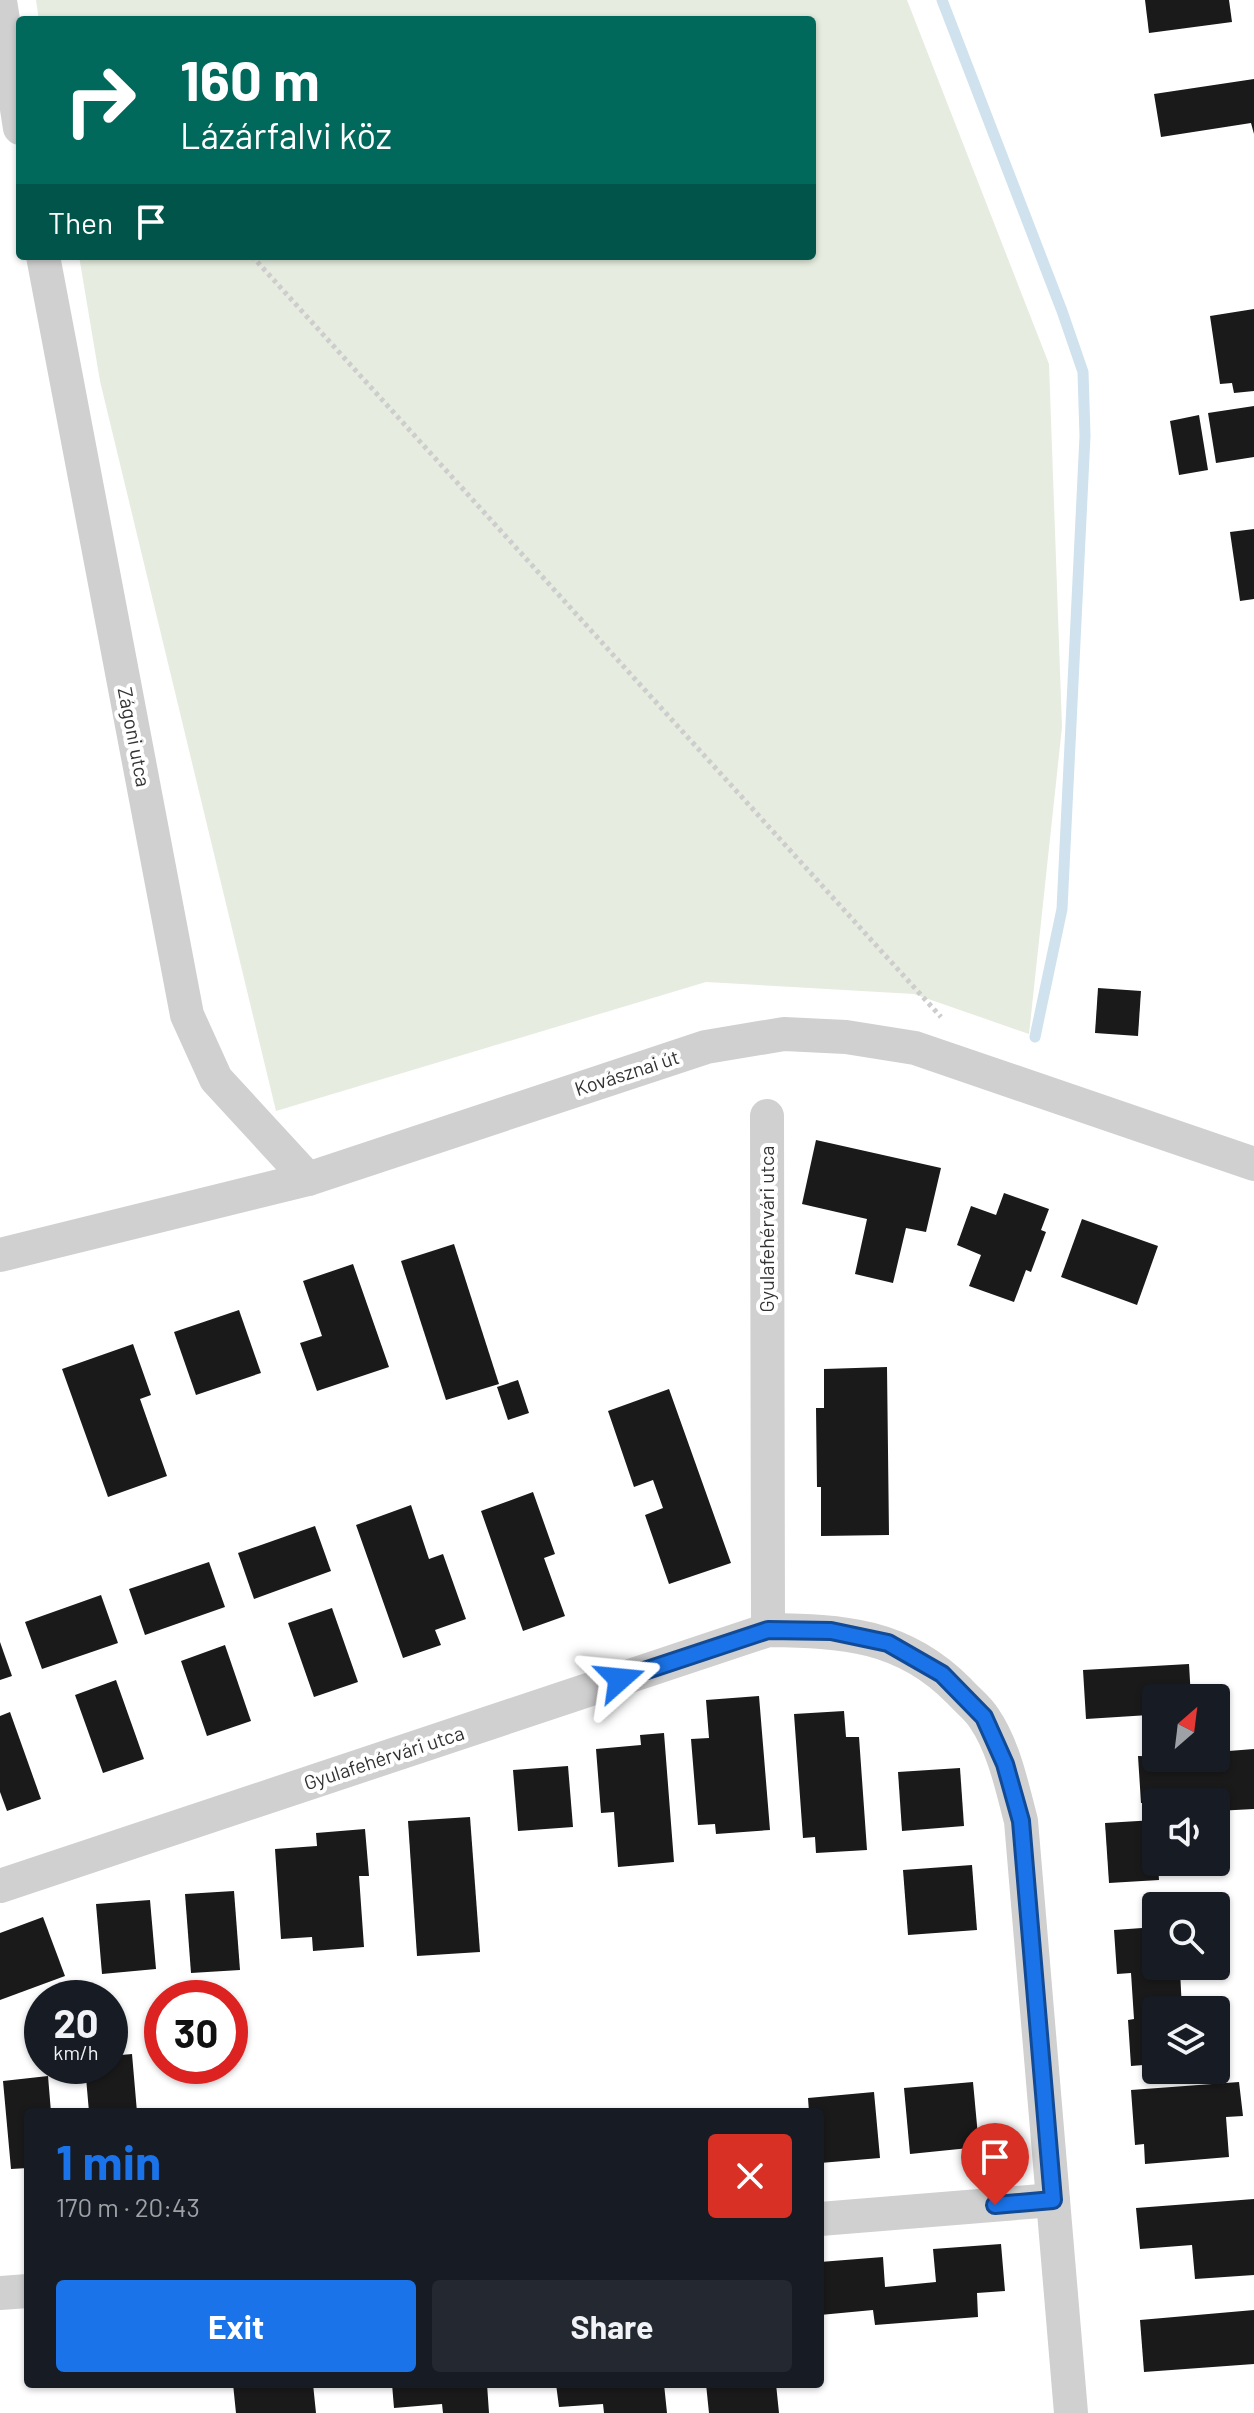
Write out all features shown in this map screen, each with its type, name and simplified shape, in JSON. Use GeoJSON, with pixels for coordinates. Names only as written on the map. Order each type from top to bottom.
{"type":"FeatureCollection","features":[{"type":"Feature","properties":{"kind":"street"},"geometry":{"type":"LineString","coordinates":[[0,1],[16,103]]}},
{"type":"Feature","properties":{"kind":"street","name":"Zágoni utca"},"geometry":{"type":"LineString","coordinates":[[44,260],[187,1015],[216,1079],[308,1179]]}},
{"type":"Feature","properties":{"kind":"street","name":"Kovásznai út"},"geometry":{"type":"LineString","coordinates":[[0,1255],[308,1179],[706,1047],[784,1034],[846,1037],[915,1048],[1254,1164]]}},
{"type":"Feature","properties":{"kind":"street","name":"Gyulafehérvári utca"},"geometry":{"type":"LineString","coordinates":[[767,1116],[768,1630]]}},
{"type":"Feature","properties":{"kind":"street","name":"Gyulafehérvári utca"},"geometry":{"type":"LineString","coordinates":[[0,1886],[768,1630],[831,1631],[888,1643],[942,1674],[984,1717],[1005,1764],[1021,1821],[1071,2413]]}},
{"type":"Feature","properties":{"kind":"street"},"geometry":{"type":"LineString","coordinates":[[824,2219],[1053,2200]]}},
{"type":"Feature","properties":{"kind":"street"},"geometry":{"type":"LineString","coordinates":[[0,2293],[24,2291]]}},
{"type":"Feature","properties":{"kind":"path"},"geometry":{"type":"LineString","coordinates":[[256,260],[941,1017]]}},
{"type":"Feature","properties":{"kind":"shaded area"},"geometry":{"type":"Polygon","coordinates":[[[36,0],[907,0],[1049,364],[1062,727],[1029,1034],[914,994],[706,982],[276,1111],[100,381],[80,260],[816,260],[816,16],[38,16],[36,0]]]}},
{"type":"Feature","properties":{"kind":"building"},"geometry":{"type":"Polygon","coordinates":[[[1145,0],[1229,0],[1232,22],[1149,33],[1145,0]]]}},
{"type":"Feature","properties":{"kind":"building"},"geometry":{"type":"Polygon","coordinates":[[[1254,79],[1254,134],[1251,123],[1161,137],[1154,94],[1254,79]]]}},
{"type":"Feature","properties":{"kind":"building"},"geometry":{"type":"Polygon","coordinates":[[[1254,309],[1254,391],[1234,393],[1232,383],[1220,384],[1210,316],[1254,309]]]}},
{"type":"Feature","properties":{"kind":"building"},"geometry":{"type":"Polygon","coordinates":[[[1254,406],[1254,457],[1216,463],[1208,413],[1254,406]]]}},
{"type":"Feature","properties":{"kind":"building"},"geometry":{"type":"Polygon","coordinates":[[[1199,415],[1208,470],[1179,475],[1170,421],[1199,415]]]}},
{"type":"Feature","properties":{"kind":"building"},"geometry":{"type":"Polygon","coordinates":[[[1254,529],[1254,599],[1240,601],[1230,532],[1254,529]]]}},
{"type":"Feature","properties":{"kind":"building"},"geometry":{"type":"Polygon","coordinates":[[[1098,988],[1141,991],[1138,1036],[1095,1033],[1098,988]]]}},
{"type":"Feature","properties":{"kind":"building"},"geometry":{"type":"Polygon","coordinates":[[[816,1140],[941,1168],[926,1232],[906,1228],[893,1283],[855,1274],[867,1219],[802,1204],[816,1140]]]}},
{"type":"Feature","properties":{"kind":"building"},"geometry":{"type":"Polygon","coordinates":[[[1004,1193],[1049,1209],[1041,1230],[1046,1232],[1031,1272],[1026,1270],[1014,1302],[969,1286],[981,1255],[957,1245],[971,1206],[996,1215],[1004,1193]]]}},
{"type":"Feature","properties":{"kind":"building"},"geometry":{"type":"Polygon","coordinates":[[[1082,1219],[1158,1246],[1137,1305],[1061,1277],[1082,1219]]]}},
{"type":"Feature","properties":{"kind":"building"},"geometry":{"type":"Polygon","coordinates":[[[454,1244],[499,1384],[446,1400],[401,1261],[454,1244]]]}},
{"type":"Feature","properties":{"kind":"building"},"geometry":{"type":"Polygon","coordinates":[[[353,1264],[389,1367],[317,1391],[300,1343],[322,1336],[303,1281],[353,1264]]]}},
{"type":"Feature","properties":{"kind":"building"},"geometry":{"type":"Polygon","coordinates":[[[239,1310],[261,1373],[196,1395],[174,1332],[239,1310]]]}},
{"type":"Feature","properties":{"kind":"building"},"geometry":{"type":"Polygon","coordinates":[[[133,1344],[151,1395],[140,1399],[167,1476],[108,1497],[62,1369],[133,1344]]]}},
{"type":"Feature","properties":{"kind":"building"},"geometry":{"type":"Polygon","coordinates":[[[887,1367],[889,1535],[821,1536],[816,1408],[824,1408],[824,1369],[887,1367]]]}},
{"type":"Feature","properties":{"kind":"building"},"geometry":{"type":"Polygon","coordinates":[[[518,1380],[529,1413],[508,1420],[497,1387],[518,1380]]]}},
{"type":"Feature","properties":{"kind":"building"},"geometry":{"type":"Polygon","coordinates":[[[669,1389],[731,1563],[669,1584],[645,1515],[663,1508],[653,1480],[634,1487],[608,1411],[669,1389]]]}},
{"type":"Feature","properties":{"kind":"building"},"geometry":{"type":"Polygon","coordinates":[[[533,1492],[555,1554],[544,1558],[565,1616],[523,1631],[481,1511],[533,1492]]]}},
{"type":"Feature","properties":{"kind":"building"},"geometry":{"type":"Polygon","coordinates":[[[411,1505],[429,1559],[443,1554],[466,1619],[435,1630],[441,1645],[403,1658],[356,1525],[411,1505]]]}},
{"type":"Feature","properties":{"kind":"building"},"geometry":{"type":"Polygon","coordinates":[[[315,1526],[331,1571],[254,1599],[238,1553],[315,1526]]]}},
{"type":"Feature","properties":{"kind":"building"},"geometry":{"type":"Polygon","coordinates":[[[209,1562],[225,1607],[145,1635],[129,1589],[209,1562]]]}},
{"type":"Feature","properties":{"kind":"building"},"geometry":{"type":"Polygon","coordinates":[[[101,1595],[118,1643],[42,1669],[25,1622],[101,1595]]]}},
{"type":"Feature","properties":{"kind":"building"},"geometry":{"type":"Polygon","coordinates":[[[332,1608],[358,1682],[314,1697],[288,1623],[332,1608]]]}},
{"type":"Feature","properties":{"kind":"building"},"geometry":{"type":"Polygon","coordinates":[[[0,1642],[12,1676],[0,1680],[0,1642]]]}},
{"type":"Feature","properties":{"kind":"building"},"geometry":{"type":"Polygon","coordinates":[[[225,1645],[251,1721],[207,1736],[181,1661],[225,1645]]]}},
{"type":"Feature","properties":{"kind":"building"},"geometry":{"type":"Polygon","coordinates":[[[1189,1664],[1190,1684],[1142,1684],[1142,1715],[1086,1719],[1083,1670],[1189,1664]]]}},
{"type":"Feature","properties":{"kind":"building"},"geometry":{"type":"Polygon","coordinates":[[[116,1680],[144,1759],[103,1773],[75,1695],[116,1680]]]}},
{"type":"Feature","properties":{"kind":"building"},"geometry":{"type":"Polygon","coordinates":[[[759,1696],[770,1830],[716,1834],[715,1824],[698,1825],[691,1739],[709,1738],[706,1700],[759,1696]]]}},
{"type":"Feature","properties":{"kind":"building"},"geometry":{"type":"Polygon","coordinates":[[[844,1711],[846,1737],[859,1737],[867,1850],[816,1853],[815,1837],[803,1838],[794,1714],[844,1711]]]}},
{"type":"Feature","properties":{"kind":"building"},"geometry":{"type":"Polygon","coordinates":[[[10,1712],[41,1799],[7,1811],[0,1792],[0,1716],[10,1712]]]}},
{"type":"Feature","properties":{"kind":"building"},"geometry":{"type":"Polygon","coordinates":[[[664,1733],[674,1862],[618,1867],[614,1812],[601,1813],[596,1749],[641,1745],[640,1735],[664,1733]]]}},
{"type":"Feature","properties":{"kind":"building"},"geometry":{"type":"Polygon","coordinates":[[[1254,1749],[1254,1809],[1230,1810],[1230,1788],[1142,1788],[1141,1803],[1138,1756],[1142,1756],[1142,1772],[1230,1772],[1230,1751],[1254,1749]]]}},
{"type":"Feature","properties":{"kind":"building"},"geometry":{"type":"Polygon","coordinates":[[[568,1766],[573,1827],[518,1831],[513,1770],[568,1766]]]}},
{"type":"Feature","properties":{"kind":"building"},"geometry":{"type":"Polygon","coordinates":[[[960,1768],[964,1826],[902,1831],[898,1772],[960,1768]]]}},
{"type":"Feature","properties":{"kind":"building"},"geometry":{"type":"Polygon","coordinates":[[[470,1817],[480,1952],[417,1956],[408,1821],[470,1817]]]}},
{"type":"Feature","properties":{"kind":"building"},"geometry":{"type":"Polygon","coordinates":[[[1142,1821],[1142,1876],[1159,1876],[1159,1880],[1109,1883],[1105,1823],[1142,1821]]]}},
{"type":"Feature","properties":{"kind":"building"},"geometry":{"type":"Polygon","coordinates":[[[365,1829],[369,1876],[359,1876],[364,1947],[313,1951],[312,1937],[281,1939],[275,1849],[317,1846],[316,1833],[365,1829]]]}},
{"type":"Feature","properties":{"kind":"building"},"geometry":{"type":"Polygon","coordinates":[[[972,1865],[977,1930],[908,1935],[903,1870],[972,1865]]]}},
{"type":"Feature","properties":{"kind":"building"},"geometry":{"type":"Polygon","coordinates":[[[234,1891],[240,1970],[191,1973],[185,1894],[234,1891]]]}},
{"type":"Feature","properties":{"kind":"building"},"geometry":{"type":"Polygon","coordinates":[[[150,1900],[156,1969],[102,1974],[96,1904],[150,1900]]]}},
{"type":"Feature","properties":{"kind":"building"},"geometry":{"type":"Polygon","coordinates":[[[43,1917],[65,1976],[54,1980],[24,1980],[24,1991],[0,2000],[0,1933],[43,1917]]]}},
{"type":"Feature","properties":{"kind":"building"},"geometry":{"type":"Polygon","coordinates":[[[1142,1928],[1142,1980],[1180,1980],[1181,1996],[1142,1996],[1142,2065],[1131,2066],[1128,2020],[1134,2019],[1131,1973],[1117,1974],[1114,1930],[1142,1928]]]}},
{"type":"Feature","properties":{"kind":"building"},"geometry":{"type":"Polygon","coordinates":[[[128,2054],[132,2054],[137,2108],[89,2108],[87,2084],[128,2084],[128,2054]]]}},
{"type":"Feature","properties":{"kind":"building"},"geometry":{"type":"Polygon","coordinates":[[[24,2079],[24,2084],[49,2084],[51,2108],[24,2108],[24,2168],[11,2169],[3,2081],[24,2079]]]}},
{"type":"Feature","properties":{"kind":"building"},"geometry":{"type":"Polygon","coordinates":[[[973,2082],[979,2147],[910,2154],[904,2088],[973,2082]]]}},
{"type":"Feature","properties":{"kind":"building"},"geometry":{"type":"Polygon","coordinates":[[[1239,2082],[1243,2116],[1226,2117],[1229,2157],[1145,2164],[1144,2144],[1135,2145],[1131,2090],[1239,2082]]]}},
{"type":"Feature","properties":{"kind":"building"},"geometry":{"type":"Polygon","coordinates":[[[874,2092],[880,2158],[824,2163],[824,2108],[809,2108],[808,2098],[874,2092]]]}},
{"type":"Feature","properties":{"kind":"building"},"geometry":{"type":"Polygon","coordinates":[[[1254,2199],[1254,2275],[1195,2279],[1192,2245],[1140,2249],[1136,2208],[1254,2199]]]}},
{"type":"Feature","properties":{"kind":"building"},"geometry":{"type":"Polygon","coordinates":[[[1001,2244],[1005,2291],[977,2293],[978,2317],[875,2325],[873,2310],[824,2315],[824,2262],[883,2257],[885,2287],[936,2282],[933,2249],[1001,2244]]]}},
{"type":"Feature","properties":{"kind":"building"},"geometry":{"type":"Polygon","coordinates":[[[1254,2310],[1254,2364],[1144,2372],[1140,2320],[1254,2310]]]}},
{"type":"Feature","properties":{"kind":"building"},"geometry":{"type":"Polygon","coordinates":[[[233,2388],[313,2388],[316,2413],[236,2413],[233,2388]]]}},
{"type":"Feature","properties":{"kind":"building"},"geometry":{"type":"Polygon","coordinates":[[[392,2388],[487,2388],[489,2413],[443,2413],[442,2404],[394,2408],[392,2388]]]}},
{"type":"Feature","properties":{"kind":"building"},"geometry":{"type":"Polygon","coordinates":[[[557,2388],[664,2388],[667,2413],[604,2413],[603,2404],[559,2407],[557,2388]]]}},
{"type":"Feature","properties":{"kind":"building"},"geometry":{"type":"Polygon","coordinates":[[[706,2388],[776,2388],[779,2413],[709,2413],[706,2388]]]}},
{"type":"Feature","properties":{"kind":"waterway"},"geometry":{"type":"LineString","coordinates":[[942,0],[1083,372],[1085,436],[1062,909],[1035,1037]]}},
{"type":"Feature","properties":{"kind":"route"},"geometry":{"type":"LineString","coordinates":[[620,1679],[768,1630],[831,1631],[888,1643],[942,1674],[984,1717],[1005,1764],[1021,1821],[1053,2200],[995,2205]]}}]}
